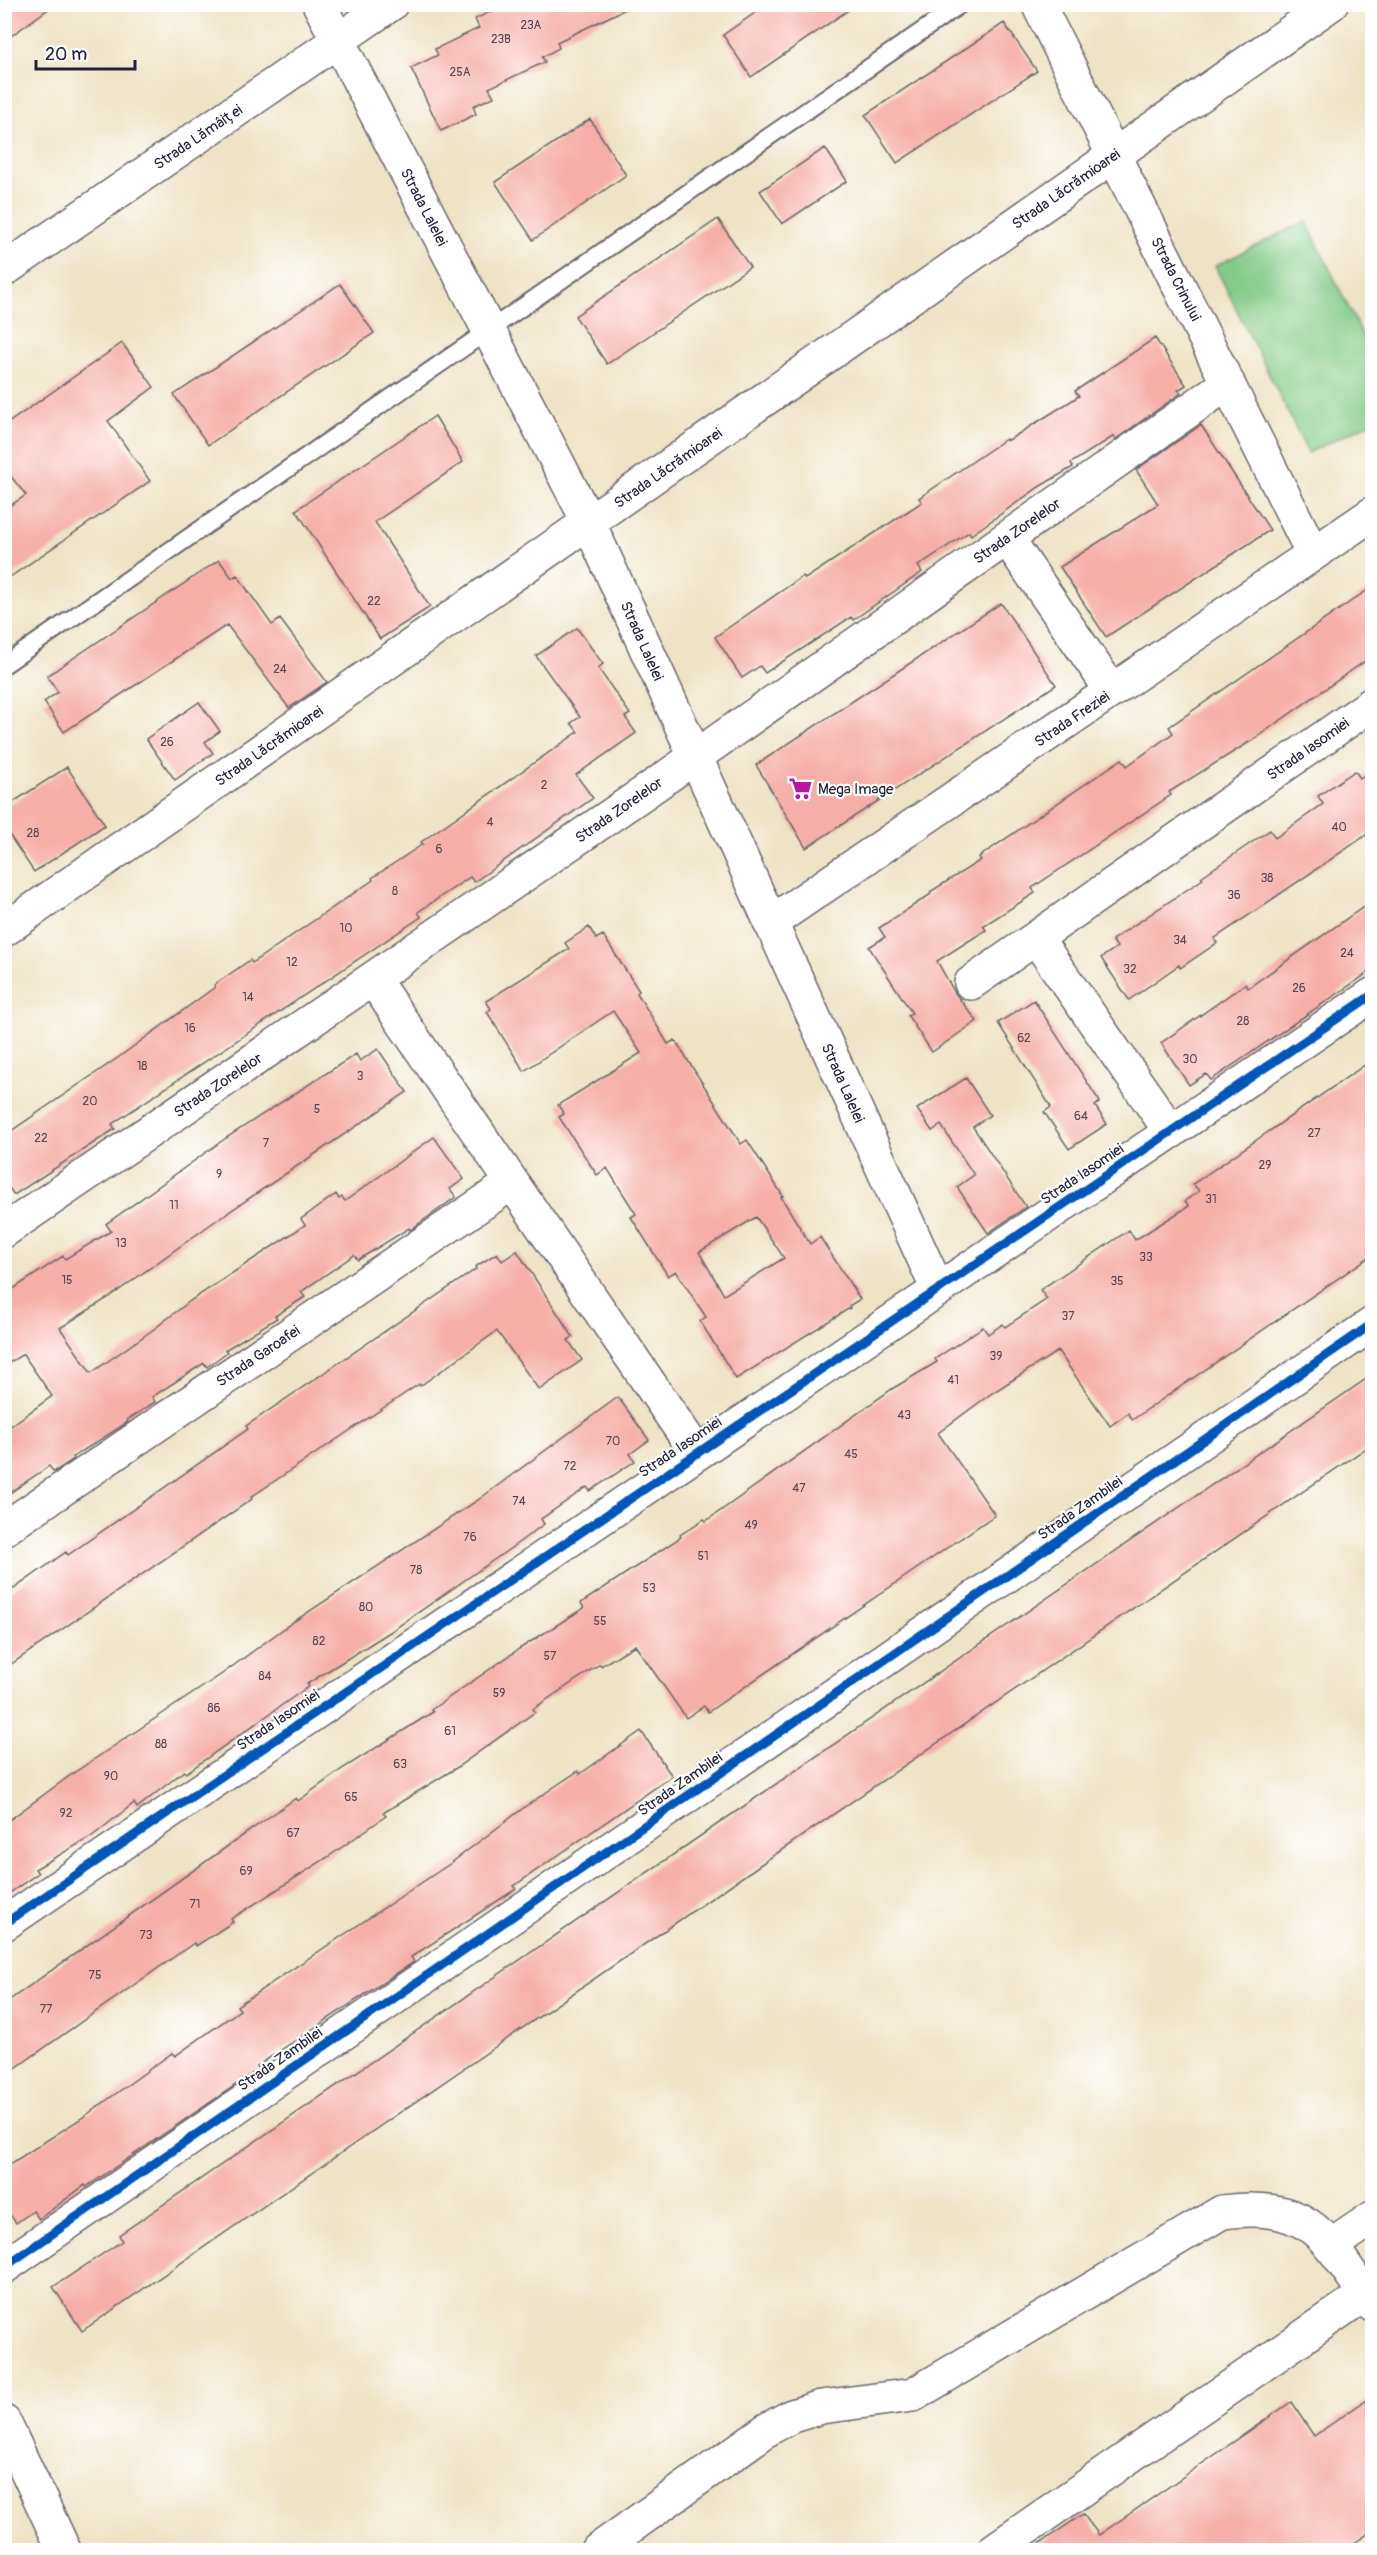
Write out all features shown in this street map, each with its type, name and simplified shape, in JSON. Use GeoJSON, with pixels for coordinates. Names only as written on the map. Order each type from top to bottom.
{"type":"FeatureCollection","features":[{"type":"Feature","properties":{"kind":"street","name":"Strada Lalelei"},"geometry":{"type":"LineString","coordinates":[[319,4],[589,523],[938,1290]]}},
{"type":"Feature","properties":{"kind":"street","name":"Strada Lămâiței"},"geometry":{"type":"LineString","coordinates":[[4,270],[391,4]]}},
{"type":"Feature","properties":{"kind":"street","name":"Strada Crinului"},"geometry":{"type":"LineString","coordinates":[[1038,4],[1313,554]]}},
{"type":"Feature","properties":{"kind":"street","name":"Strada Lăcrămioarei"},"geometry":{"type":"LineString","coordinates":[[4,930],[1331,4]]}},
{"type":"Feature","properties":{"kind":"street","name":"Strada Zorelelor"},"geometry":{"type":"LineString","coordinates":[[4,1231],[695,757],[1228,383]]}},
{"type":"Feature","properties":{"kind":"street","name":"Strada Freziei"},"geometry":{"type":"LineString","coordinates":[[770,923],[1372,514]]}},
{"type":"Feature","properties":{"kind":"street"},"geometry":{"type":"LineString","coordinates":[[1007,538],[1112,691]]}},
{"type":"Feature","properties":{"kind":"street","name":"Strada Iasomiei"},"geometry":{"type":"LineString","coordinates":[[971,982],[1372,704]]}},
{"type":"Feature","properties":{"kind":"street"},"geometry":{"type":"LineString","coordinates":[[1036,938],[1171,1132]]}},
{"type":"Feature","properties":{"kind":"street"},"geometry":{"type":"LineString","coordinates":[[373,979],[697,1454]]}},
{"type":"Feature","properties":{"kind":"street","name":"Strada Iasomiei"},"geometry":{"type":"LineString","coordinates":[[4,1924],[1372,995]]}},
{"type":"Feature","properties":{"kind":"street","name":"Strada Garoafei"},"geometry":{"type":"LineString","coordinates":[[4,1529],[512,1183]]}},
{"type":"Feature","properties":{"kind":"street","name":"Strada Zambilei"},"geometry":{"type":"LineString","coordinates":[[4,2267],[1372,1324]]}},
{"type":"Feature","properties":{"kind":"street"},"geometry":{"type":"LineString","coordinates":[[598,2550],[768,2429],[792,2416],[821,2407],[913,2395],[1222,2212],[1252,2209],[1279,2211],[1310,2225],[1331,2246],[1369,2300],[994,2550]]}},
{"type":"Feature","properties":{"kind":"street"},"geometry":{"type":"LineString","coordinates":[[1331,2246],[1372,2218]]}},
{"type":"Feature","properties":{"kind":"street"},"geometry":{"type":"LineString","coordinates":[[4,2422],[64,2550]]}},
{"type":"Feature","properties":{"kind":"lane"},"geometry":{"type":"LineString","coordinates":[[4,665],[961,4]]}},
{"type":"Feature","properties":{"kind":"green space"},"geometry":{"type":"Polygon","coordinates":[[[1306,221],[1372,355],[1372,422],[1308,453],[1215,266],[1306,221]]]}},
{"type":"Feature","properties":{"kind":"building"},"geometry":{"type":"Polygon","coordinates":[[[4,4],[55,4],[4,41],[4,4]]]}},
{"type":"Feature","properties":{"kind":"building"},"geometry":{"type":"Polygon","coordinates":[[[506,4],[636,4],[557,42],[559,48],[542,57],[545,62],[489,88],[494,97],[473,106],[476,114],[441,131],[411,68],[438,55],[435,49],[479,28],[475,19],[506,4]]]}},
{"type":"Feature","properties":{"kind":"building"},"geometry":{"type":"Polygon","coordinates":[[[768,4],[857,4],[751,77],[723,35],[768,4]]]}},
{"type":"Feature","properties":{"kind":"building"},"geometry":{"type":"Polygon","coordinates":[[[1004,23],[1037,71],[897,163],[865,115],[1004,23]]]}},
{"type":"Feature","properties":{"kind":"building"},"geometry":{"type":"Polygon","coordinates":[[[590,119],[626,175],[533,240],[495,182],[590,119]]]}},
{"type":"Feature","properties":{"kind":"building"},"geometry":{"type":"Polygon","coordinates":[[[825,148],[847,181],[782,224],[760,191],[825,148]]]}},
{"type":"Feature","properties":{"kind":"building"},"geometry":{"type":"Polygon","coordinates":[[[718,219],[750,267],[607,364],[575,316],[718,219]]]}},
{"type":"Feature","properties":{"kind":"building"},"geometry":{"type":"Polygon","coordinates":[[[340,284],[374,333],[208,445],[174,395],[340,284]]]}},
{"type":"Feature","properties":{"kind":"building"},"geometry":{"type":"Polygon","coordinates":[[[1155,338],[1186,385],[1178,390],[1181,393],[1116,439],[1114,436],[1071,463],[1073,467],[1039,487],[971,535],[969,532],[918,566],[922,572],[853,620],[851,617],[765,673],[760,666],[742,678],[715,637],[803,576],[805,579],[922,502],[919,498],[1006,439],[1007,441],[1079,396],[1075,391],[1155,338]]]}},
{"type":"Feature","properties":{"kind":"building"},"geometry":{"type":"Polygon","coordinates":[[[122,343],[154,387],[108,421],[150,481],[4,581],[4,510],[26,495],[4,468],[4,426],[122,343]]]}},
{"type":"Feature","properties":{"kind":"building"},"geometry":{"type":"Polygon","coordinates":[[[435,416],[463,462],[375,522],[430,607],[380,639],[296,510],[435,416]]]}},
{"type":"Feature","properties":{"kind":"building"},"geometry":{"type":"Polygon","coordinates":[[[1201,425],[1270,530],[1106,637],[1060,567],[1158,504],[1136,470],[1201,425]]]}},
{"type":"Feature","properties":{"kind":"building"},"geometry":{"type":"Polygon","coordinates":[[[219,560],[232,578],[237,575],[272,625],[280,619],[327,682],[289,708],[227,625],[64,732],[44,702],[58,692],[47,676],[219,560]]]}},
{"type":"Feature","properties":{"kind":"building"},"geometry":{"type":"Polygon","coordinates":[[[1372,587],[1372,656],[1251,741],[1169,792],[1171,795],[1032,888],[1035,893],[983,926],[986,930],[937,961],[955,993],[977,1021],[932,1052],[908,1016],[912,1013],[869,947],[885,937],[879,928],[981,860],[979,857],[1122,759],[1127,766],[1173,733],[1169,727],[1372,587]]]}},
{"type":"Feature","properties":{"kind":"building"},"geometry":{"type":"Polygon","coordinates":[[[1001,603],[1056,685],[806,848],[756,765],[1001,603]]]}},
{"type":"Feature","properties":{"kind":"building"},"geometry":{"type":"Polygon","coordinates":[[[577,628],[603,664],[598,668],[630,714],[625,717],[636,733],[576,775],[593,798],[474,882],[470,877],[418,912],[421,917],[112,1124],[115,1129],[14,1195],[4,1181],[4,1136],[119,1057],[250,960],[252,963],[373,880],[372,878],[423,844],[421,842],[578,732],[571,723],[580,717],[536,656],[577,628]]]}},
{"type":"Feature","properties":{"kind":"building"},"geometry":{"type":"Polygon","coordinates":[[[199,702],[220,731],[205,742],[213,753],[175,780],[146,739],[199,702]]]}},
{"type":"Feature","properties":{"kind":"building"},"geometry":{"type":"Polygon","coordinates":[[[67,767],[105,825],[34,872],[4,827],[4,808],[67,767]]]}},
{"type":"Feature","properties":{"kind":"building"},"geometry":{"type":"Polygon","coordinates":[[[1372,770],[1372,831],[1214,939],[1217,943],[1180,968],[1179,965],[1129,1000],[1101,958],[1117,947],[1112,940],[1203,879],[1201,877],[1270,830],[1275,838],[1323,804],[1318,796],[1355,771],[1360,778],[1372,770]]]}},
{"type":"Feature","properties":{"kind":"building"},"geometry":{"type":"Polygon","coordinates":[[[1372,901],[1372,970],[1211,1080],[1206,1074],[1189,1085],[1161,1043],[1245,984],[1248,988],[1372,901]]]}},
{"type":"Feature","properties":{"kind":"building"},"geometry":{"type":"Polygon","coordinates":[[[589,927],[596,939],[603,935],[639,991],[637,993],[668,1044],[675,1040],[741,1144],[747,1140],[810,1244],[820,1237],[860,1299],[849,1306],[850,1308],[736,1379],[700,1321],[706,1317],[676,1271],[668,1276],[631,1217],[636,1214],[607,1168],[597,1175],[559,1117],[564,1114],[558,1105],[641,1053],[613,1011],[524,1071],[487,1012],[491,1009],[486,1001],[569,949],[565,943],[589,927]],[[756,1217],[699,1252],[724,1295],[784,1258],[756,1217]]]}},
{"type":"Feature","properties":{"kind":"building"},"geometry":{"type":"Polygon","coordinates":[[[1034,1000],[1100,1102],[1095,1106],[1107,1124],[1069,1149],[1044,1112],[1051,1107],[998,1023],[1034,1000]]]}},
{"type":"Feature","properties":{"kind":"building"},"geometry":{"type":"Polygon","coordinates":[[[378,1049],[407,1092],[211,1224],[111,1296],[60,1328],[91,1373],[190,1301],[305,1225],[301,1219],[336,1194],[339,1199],[342,1197],[345,1201],[434,1137],[464,1179],[450,1189],[456,1197],[410,1230],[409,1228],[358,1260],[354,1255],[301,1292],[305,1297],[275,1316],[277,1318],[225,1350],[227,1352],[207,1367],[204,1363],[152,1397],[155,1402],[127,1420],[128,1422],[54,1472],[49,1466],[4,1497],[4,1431],[52,1396],[23,1354],[4,1366],[4,1295],[63,1256],[65,1259],[111,1231],[106,1224],[226,1138],[356,1054],[360,1061],[378,1049]]]}},
{"type":"Feature","properties":{"kind":"building"},"geometry":{"type":"Polygon","coordinates":[[[1372,1060],[1372,1255],[1132,1420],[1128,1413],[1110,1426],[1058,1351],[992,1393],[938,1433],[995,1515],[708,1712],[704,1706],[686,1718],[635,1645],[601,1666],[600,1664],[533,1709],[535,1712],[456,1768],[383,1813],[386,1816],[328,1857],[231,1919],[233,1922],[196,1946],[194,1943],[4,2076],[4,2004],[296,1798],[298,1801],[342,1769],[433,1712],[431,1710],[519,1649],[584,1608],[581,1603],[681,1537],[680,1535],[704,1519],[706,1521],[892,1389],[937,1362],[935,1359],[983,1327],[988,1334],[1003,1324],[1005,1327],[1047,1299],[1040,1290],[1129,1230],[1135,1240],[1189,1206],[1185,1201],[1199,1191],[1193,1184],[1372,1060]]]}},
{"type":"Feature","properties":{"kind":"building"},"geometry":{"type":"Polygon","coordinates":[[[966,1078],[990,1115],[973,1127],[1026,1207],[988,1233],[957,1187],[974,1175],[941,1125],[932,1131],[917,1109],[966,1078]]]}},
{"type":"Feature","properties":{"kind":"building"},"geometry":{"type":"Polygon","coordinates":[[[517,1251],[573,1337],[568,1340],[582,1360],[539,1390],[497,1331],[420,1386],[419,1384],[251,1497],[252,1499],[4,1669],[4,1596],[66,1552],[68,1555],[248,1429],[246,1426],[476,1269],[475,1267],[497,1253],[502,1261],[517,1251]]]}},
{"type":"Feature","properties":{"kind":"building"},"geometry":{"type":"Polygon","coordinates":[[[1372,1375],[1372,1444],[82,2331],[53,2287],[122,2241],[119,2235],[1372,1375]]]}},
{"type":"Feature","properties":{"kind":"building"},"geometry":{"type":"Polygon","coordinates":[[[618,1397],[649,1440],[630,1454],[635,1461],[590,1491],[587,1487],[541,1519],[544,1524],[511,1548],[390,1632],[307,1684],[309,1686],[186,1773],[184,1771],[137,1808],[134,1803],[91,1837],[35,1869],[38,1873],[4,1897],[4,1824],[72,1774],[222,1674],[290,1624],[478,1500],[618,1397]]]}},
{"type":"Feature","properties":{"kind":"building"},"geometry":{"type":"Polygon","coordinates":[[[641,1731],[672,1776],[514,1886],[516,1889],[411,1957],[414,1962],[257,2066],[259,2069],[86,2187],[85,2185],[39,2219],[33,2211],[16,2223],[4,2206],[4,2168],[85,2116],[172,2053],[175,2056],[240,2010],[237,2006],[451,1863],[526,1806],[578,1771],[580,1774],[641,1731]]]}},
{"type":"Feature","properties":{"kind":"building"},"geometry":{"type":"Polygon","coordinates":[[[1372,2396],[1372,2531],[1344,2550],[1030,2550],[1083,2514],[1099,2535],[1291,2402],[1314,2436],[1372,2396]]]}},
{"type":"Feature","properties":{"kind":"cycle path"},"geometry":{"type":"LineString","coordinates":[[4,1924],[1372,995]]}},
{"type":"Feature","properties":{"kind":"cycle path"},"geometry":{"type":"LineString","coordinates":[[4,2267],[1372,1324]]}},
{"type":"Feature","properties":{"kind":"place","name":"Mega Image"},"geometry":{"type":"Point","coordinates":[800,789]}}]}
